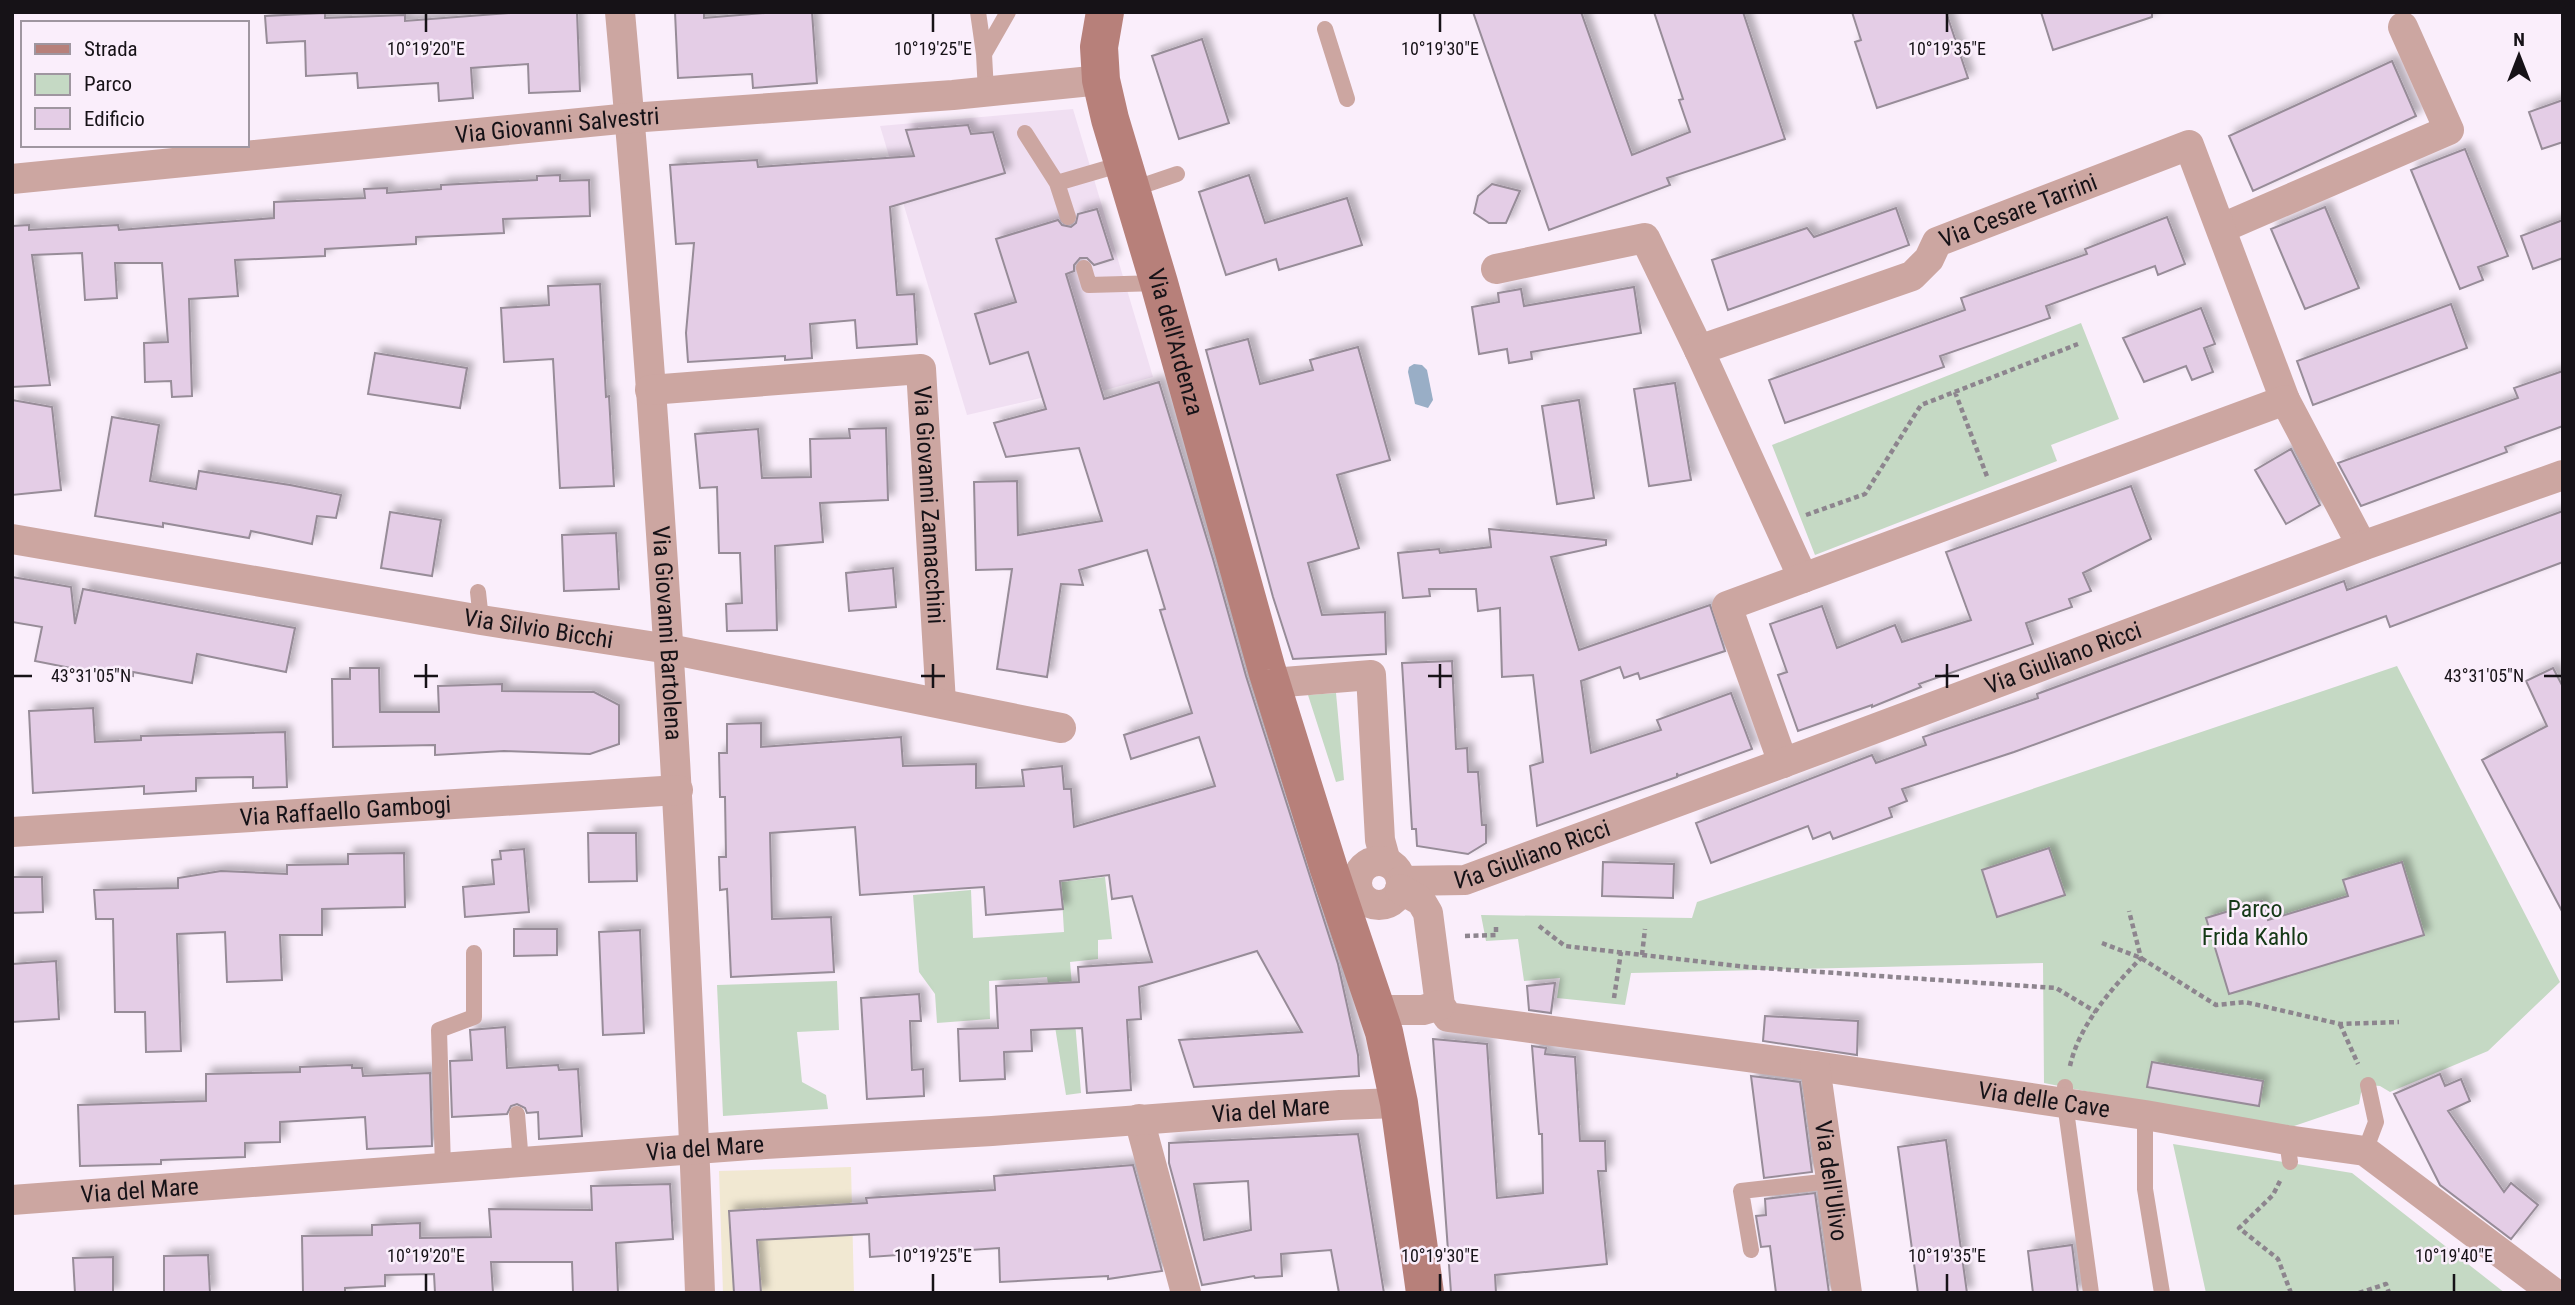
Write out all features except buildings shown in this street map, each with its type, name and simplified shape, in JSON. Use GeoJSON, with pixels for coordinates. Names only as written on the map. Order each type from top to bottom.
{"type":"FeatureCollection","features":[{"type":"Feature","properties":{"kind":"main road","name":"Via dell'Ardenza"},"geometry":{"type":"LineString","coordinates":[[1105,12],[1099,47],[1101,80],[1126,177],[1270,677],[1376,874],[1354,908],[1381,1021]]}},
{"type":"Feature","properties":{"kind":"main road"},"geometry":{"type":"LineString","coordinates":[[1381,1021],[1399,1103],[1425,1293]]}},
{"type":"Feature","properties":{"kind":"street","name":"Via Giovanni Bartolena"},"geometry":{"type":"LineString","coordinates":[[620,12],[678,790],[700,1293]]}},
{"type":"Feature","properties":{"kind":"street"},"geometry":{"type":"LineString","coordinates":[[2222,228],[2449,130],[2403,27]]}},
{"type":"Feature","properties":{"kind":"street","name":"Via Giovanni Salvestri"},"geometry":{"type":"LineString","coordinates":[[12,179],[629,118],[986,92],[1101,80]]}},
{"type":"Feature","properties":{"kind":"street","name":"Via Cesare Tarrini"},"geometry":{"type":"LineString","coordinates":[[1699,350],[1912,276],[1929,259],[1937,242],[2189,145],[2285,400],[2362,546]]}},
{"type":"Feature","properties":{"kind":"street"},"geometry":{"type":"LineString","coordinates":[[1496,269],[1645,238],[1803,578]]}},
{"type":"Feature","properties":{"kind":"street","name":"Via Giovanni Zannacchini"},"geometry":{"type":"LineString","coordinates":[[650,390],[921,369],[941,703]]}},
{"type":"Feature","properties":{"kind":"street"},"geometry":{"type":"LineString","coordinates":[[1783,763],[1727,606],[2285,400]]}},
{"type":"Feature","properties":{"kind":"street","name":"Via Giuliano Ricci"},"geometry":{"type":"LineString","coordinates":[[1376,874],[1465,880],[2362,546],[2563,475]]}},
{"type":"Feature","properties":{"kind":"street","name":"Via Silvio Bicchi"},"geometry":{"type":"LineString","coordinates":[[12,539],[479,606],[669,649],[1061,728]]}},
{"type":"Feature","properties":{"kind":"street"},"geometry":{"type":"LineString","coordinates":[[1270,677],[1371,675],[1380,840],[1376,874]]}},
{"type":"Feature","properties":{"kind":"street","name":"Via Raffaello Gambogi"},"geometry":{"type":"LineString","coordinates":[[12,832],[678,790]]}},
{"type":"Feature","properties":{"kind":"street"},"geometry":{"type":"LineString","coordinates":[[1354,908],[1385,905],[1397,896],[1376,874]]}},
{"type":"Feature","properties":{"kind":"street"},"geometry":{"type":"LineString","coordinates":[[1376,874],[1421,901],[1428,913],[1431,1007],[1381,1021]]}},
{"type":"Feature","properties":{"kind":"street","name":"Via delle Cave"},"geometry":{"type":"LineString","coordinates":[[1431,1007],[1448,1017],[1487,1023],[1815,1066],[2065,1095],[2288,1151],[2365,1151],[2554,1293]]}},
{"type":"Feature","properties":{"kind":"street","name":"Via dell'Ulivo"},"geometry":{"type":"LineString","coordinates":[[1815,1066],[1847,1293]]}},
{"type":"Feature","properties":{"kind":"street","name":"Via del Mare"},"geometry":{"type":"LineString","coordinates":[[12,1200],[695,1150],[1399,1103]]}},
{"type":"Feature","properties":{"kind":"street"},"geometry":{"type":"LineString","coordinates":[[1139,1119],[1186,1293]]}},
{"type":"Feature","properties":{"kind":"lane"},"geometry":{"type":"LineString","coordinates":[[978,12],[986,92]]}},
{"type":"Feature","properties":{"kind":"lane"},"geometry":{"type":"LineString","coordinates":[[984,54],[1008,12]]}},
{"type":"Feature","properties":{"kind":"lane"},"geometry":{"type":"LineString","coordinates":[[1325,29],[1347,99]]}},
{"type":"Feature","properties":{"kind":"lane"},"geometry":{"type":"LineString","coordinates":[[1025,134],[1057,183],[1068,217]]}},
{"type":"Feature","properties":{"kind":"lane"},"geometry":{"type":"LineString","coordinates":[[1057,183],[1177,174]]}},
{"type":"Feature","properties":{"kind":"lane"},"geometry":{"type":"LineString","coordinates":[[1084,268],[1089,285],[1159,284]]}},
{"type":"Feature","properties":{"kind":"lane"},"geometry":{"type":"LineString","coordinates":[[443,1168],[439,1030],[474,1017],[474,953]]}},
{"type":"Feature","properties":{"kind":"lane"},"geometry":{"type":"LineString","coordinates":[[2365,1151],[2376,1122],[2368,1085]]}},
{"type":"Feature","properties":{"kind":"lane"},"geometry":{"type":"LineString","coordinates":[[2065,1095],[2091,1293]]}},
{"type":"Feature","properties":{"kind":"lane"},"geometry":{"type":"LineString","coordinates":[[517,1114],[521,1163]]}},
{"type":"Feature","properties":{"kind":"lane"},"geometry":{"type":"LineString","coordinates":[[2146,1115],[2145,1189],[2162,1293]]}},
{"type":"Feature","properties":{"kind":"lane"},"geometry":{"type":"LineString","coordinates":[[1751,1250],[1741,1191],[1832,1181]]}},
{"type":"Feature","properties":{"kind":"path"},"geometry":{"type":"LineString","coordinates":[[1779,525],[1866,494],[1921,405],[2078,344]]}},
{"type":"Feature","properties":{"kind":"path"},"geometry":{"type":"LineString","coordinates":[[1955,392],[1998,506]]}},
{"type":"Feature","properties":{"kind":"path"},"geometry":{"type":"LineString","coordinates":[[2129,911],[2141,958]]}},
{"type":"Feature","properties":{"kind":"path"},"geometry":{"type":"LineString","coordinates":[[1465,936],[1496,935],[1496,924]]}},
{"type":"Feature","properties":{"kind":"path"},"geometry":{"type":"LineString","coordinates":[[1539,926],[1565,946],[1747,967],[2056,988],[2096,1012]]}},
{"type":"Feature","properties":{"kind":"path"},"geometry":{"type":"LineString","coordinates":[[1642,955],[1645,929]]}},
{"type":"Feature","properties":{"kind":"path"},"geometry":{"type":"LineString","coordinates":[[2102,943],[2141,958],[2216,1005],[2245,1002],[2340,1024],[2399,1022]]}},
{"type":"Feature","properties":{"kind":"path"},"geometry":{"type":"LineString","coordinates":[[1614,998],[1621,952]]}},
{"type":"Feature","properties":{"kind":"path"},"geometry":{"type":"LineString","coordinates":[[2065,1095],[2074,1051],[2096,1012],[2141,958]]}},
{"type":"Feature","properties":{"kind":"path"},"geometry":{"type":"LineString","coordinates":[[2340,1024],[2368,1085]]}},
{"type":"Feature","properties":{"kind":"path"},"geometry":{"type":"LineString","coordinates":[[2288,1151],[2273,1195],[2239,1228],[2278,1259],[2291,1293]]}},
{"type":"Feature","properties":{"kind":"path"},"geometry":{"type":"LineString","coordinates":[[2359,1293],[2386,1284],[2389,1293]]}},
{"type":"Feature","properties":{"kind":"shaded area"},"geometry":{"type":"Polygon","coordinates":[[[1073,109],[1153,377],[1058,403],[1054,395],[967,415],[880,126],[1073,109]]]}},
{"type":"Feature","properties":{"kind":"shaded area"},"geometry":{"type":"Polygon","coordinates":[[[851,1167],[854,1293],[723,1293],[719,1171],[851,1167]]]}},
{"type":"Feature","properties":{"kind":"green space"},"geometry":{"type":"Polygon","coordinates":[[[2081,323],[2119,419],[2051,445],[2057,461],[1815,555],[1772,445],[2081,323]]]}},
{"type":"Feature","properties":{"kind":"green space","name":"Parco Frida Kahlo"},"geometry":{"type":"Polygon","coordinates":[[[2397,666],[2560,982],[2488,1051],[2390,1092],[2380,1086],[2368,1085],[2361,1093],[2359,1104],[2282,1130],[2044,1083],[2043,963],[1631,973],[1625,1005],[1557,998],[1560,978],[1524,981],[1518,939],[1486,941],[1481,915],[1692,918],[1697,902],[2397,666]]]}},
{"type":"Feature","properties":{"kind":"green space"},"geometry":{"type":"Polygon","coordinates":[[[1336,693],[1344,780],[1336,782],[1308,695],[1336,693]]]}},
{"type":"Feature","properties":{"kind":"green space"},"geometry":{"type":"Polygon","coordinates":[[[1105,877],[1112,939],[1098,940],[1098,959],[1070,962],[1081,1093],[1066,1095],[1047,977],[989,981],[990,1019],[937,1023],[935,994],[919,972],[913,895],[971,890],[973,938],[1064,932],[1061,882],[1105,877]]]}},
{"type":"Feature","properties":{"kind":"green space"},"geometry":{"type":"Polygon","coordinates":[[[837,981],[839,1030],[797,1032],[802,1082],[826,1095],[828,1109],[723,1116],[717,985],[837,981]]]}},
{"type":"Feature","properties":{"kind":"green space"},"geometry":{"type":"Polygon","coordinates":[[[2173,1144],[2352,1173],[2505,1293],[2206,1293],[2173,1144]]]}},
{"type":"Feature","properties":{"kind":"water"},"geometry":{"type":"Polygon","coordinates":[[[1414,364],[1422,365],[1427,370],[1433,400],[1428,408],[1415,404],[1408,372],[1409,367],[1414,364]]]}}]}
